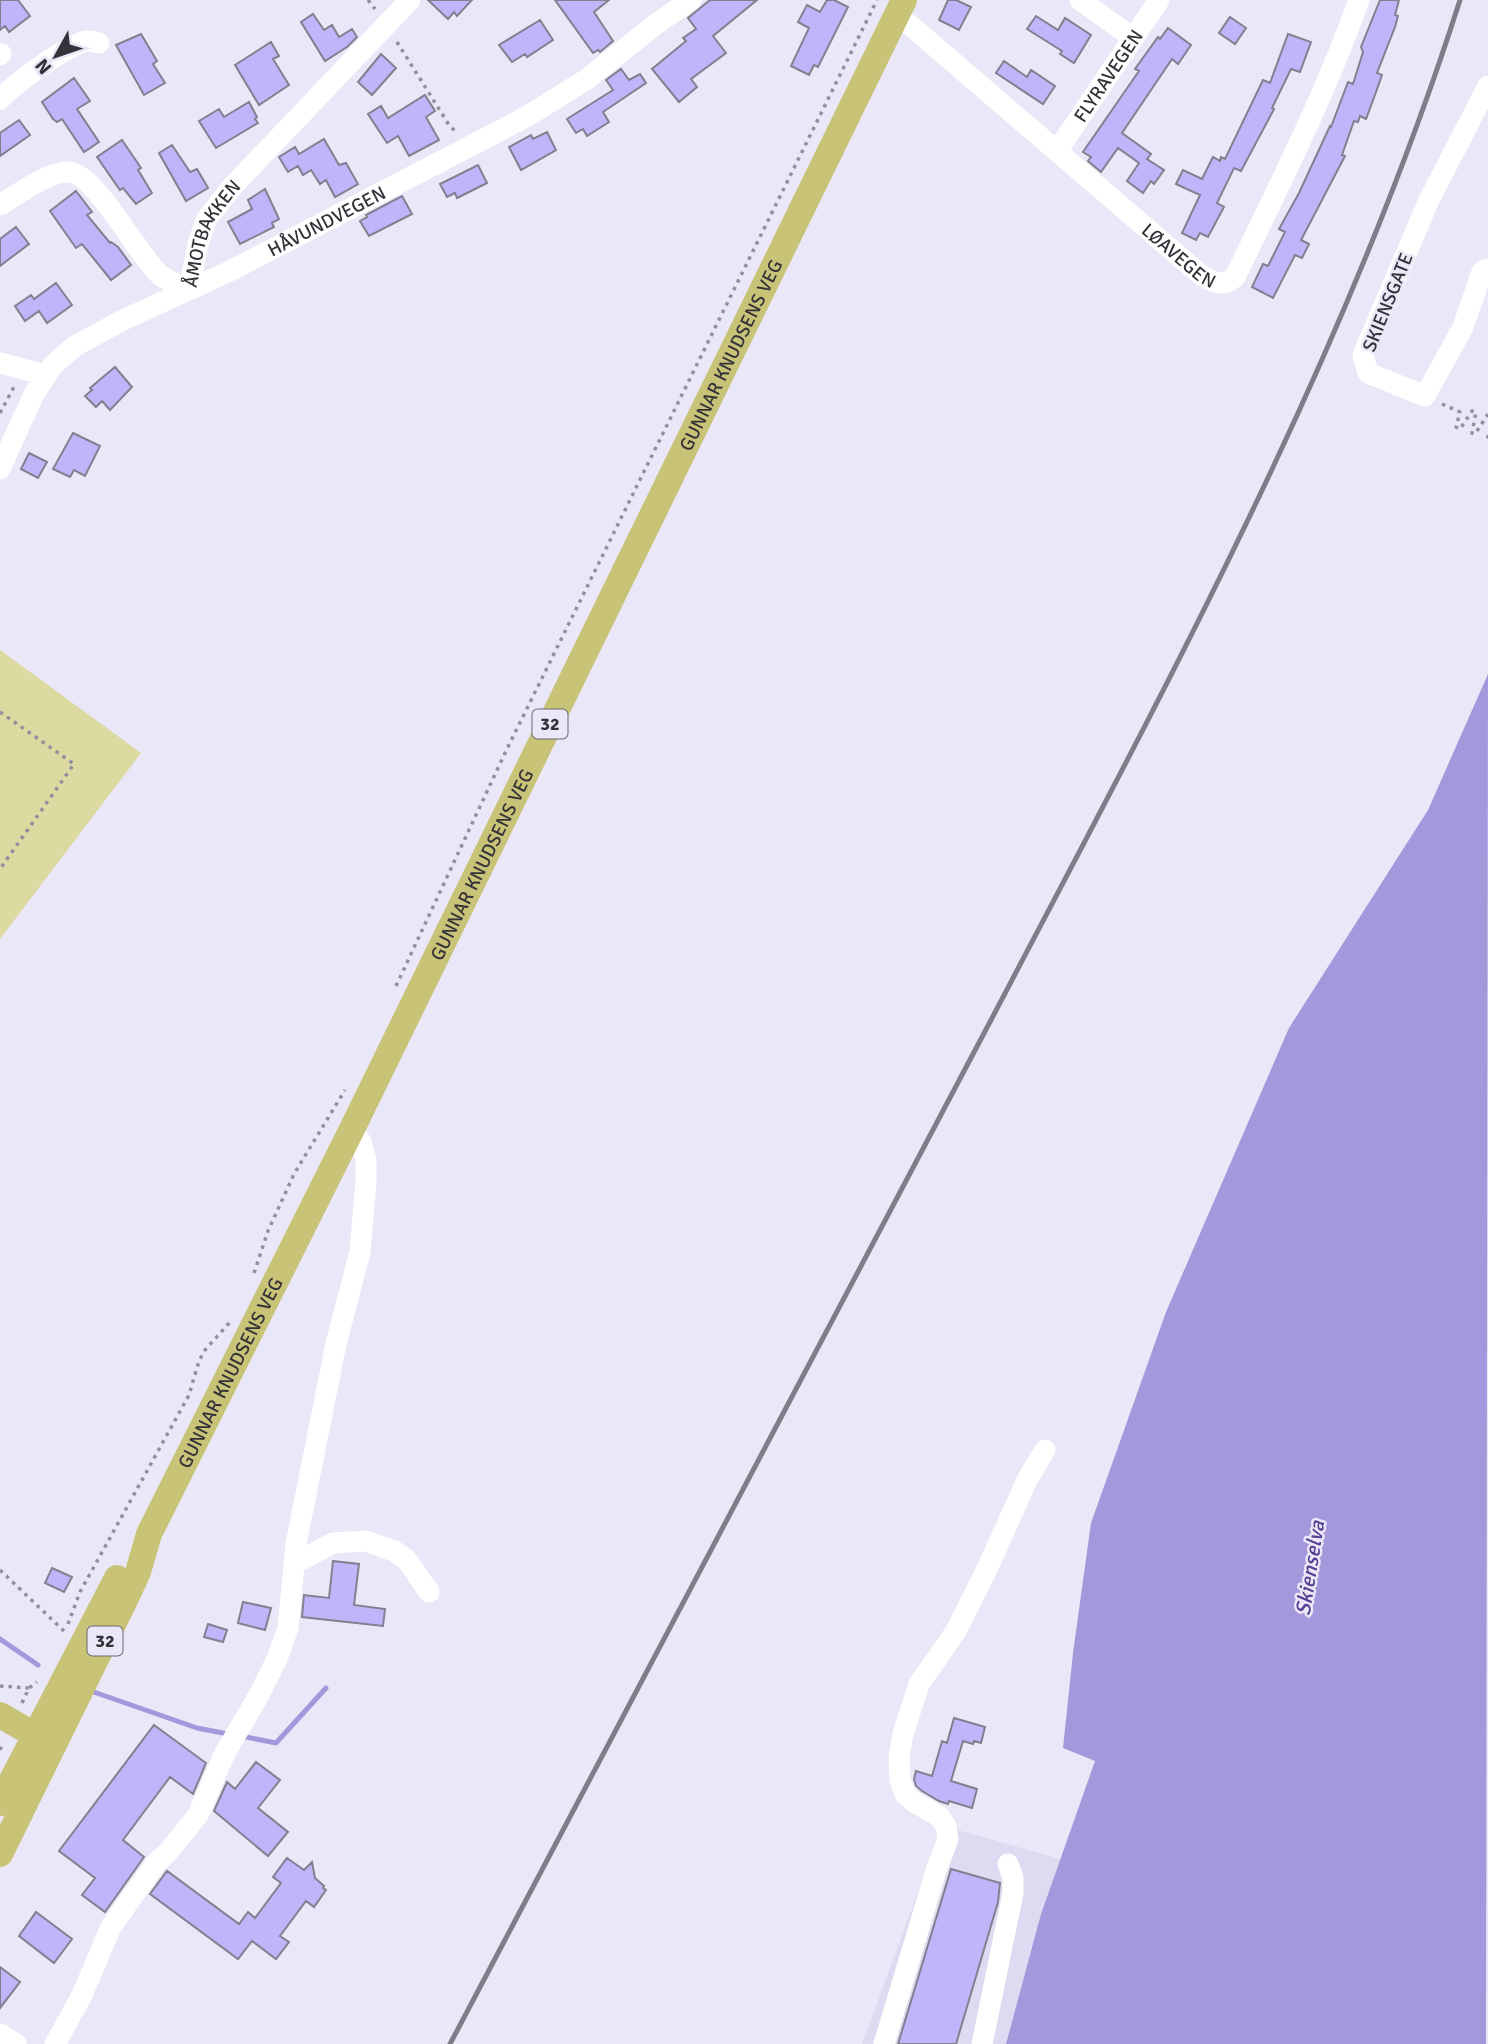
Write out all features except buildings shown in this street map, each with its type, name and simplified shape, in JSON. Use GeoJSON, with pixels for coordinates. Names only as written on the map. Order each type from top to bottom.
{"type":"FeatureCollection","features":[{"type":"Feature","properties":{"kind":"main road","name":"GUNNAR KNUDSENS VEG"},"geometry":{"type":"LineString","coordinates":[[0,1803],[25,1729],[123,1567],[149,1534],[352,1129],[883,43],[892,5]]}},
{"type":"Feature","properties":{"kind":"main road","name":"GUNNAR KNUDSENS VEG"},"geometry":{"type":"LineString","coordinates":[[0,1854],[25,1729]]}},
{"type":"Feature","properties":{"kind":"street","name":"ÅMOTBAKKEN"},"geometry":{"type":"LineString","coordinates":[[0,205],[34,184],[57,174],[77,174],[101,198],[160,275],[189,289],[206,220],[232,187],[410,0]]}},
{"type":"Feature","properties":{"kind":"street","name":"HÅVUNDVEGEN"},"geometry":{"type":"LineString","coordinates":[[0,469],[22,418],[46,375],[63,355],[83,341],[230,271],[559,97],[691,0]]}},
{"type":"Feature","properties":{"kind":"street"},"geometry":{"type":"LineString","coordinates":[[1080,0],[1133,38]]}},
{"type":"Feature","properties":{"kind":"street","name":"FLYRAVEGEN"},"geometry":{"type":"LineString","coordinates":[[1057,151],[1159,0]]}},
{"type":"Feature","properties":{"kind":"street","name":"LØAVEGEN"},"geometry":{"type":"LineString","coordinates":[[892,5],[1201,275],[1216,284],[1229,282],[1235,277],[1305,133],[1341,50],[1359,0]]}},
{"type":"Feature","properties":{"kind":"street"},"geometry":{"type":"LineString","coordinates":[[0,99],[28,76],[78,44],[91,40],[99,43]]}},
{"type":"Feature","properties":{"kind":"street","name":"SKIENSGATE"},"geometry":{"type":"LineString","coordinates":[[1424,396],[1368,373],[1363,355],[1429,200],[1488,86]]}},
{"type":"Feature","properties":{"kind":"street"},"geometry":{"type":"LineString","coordinates":[[1424,396],[1463,327],[1482,272],[1488,269]]}},
{"type":"Feature","properties":{"kind":"street"},"geometry":{"type":"LineString","coordinates":[[0,363],[46,375]]}},
{"type":"Feature","properties":{"kind":"street"},"geometry":{"type":"LineString","coordinates":[[55,2044],[82,1995],[111,1927],[156,1863],[198,1815],[238,1731],[277,1659],[288,1628],[296,1544],[325,1397],[360,1252],[366,1160],[361,1142],[352,1129]]}},
{"type":"Feature","properties":{"kind":"street"},"geometry":{"type":"LineString","coordinates":[[884,2044],[948,1839],[946,1826],[939,1816],[905,1794],[900,1780],[902,1734],[919,1684],[956,1631],[988,1569],[1027,1480],[1045,1450]]}},
{"type":"Feature","properties":{"kind":"street"},"geometry":{"type":"LineString","coordinates":[[294,1564],[332,1543],[366,1541],[394,1551],[407,1560],[429,1591]]}},
{"type":"Feature","properties":{"kind":"street"},"geometry":{"type":"LineString","coordinates":[[982,2044],[1013,1893],[1013,1878],[1008,1864]]}},
{"type":"Feature","properties":{"kind":"street"},"geometry":{"type":"LineString","coordinates":[[0,2034],[16,2044]]}},
{"type":"Feature","properties":{"kind":"path"},"geometry":{"type":"LineString","coordinates":[[368,0],[449,125],[470,146]]}},
{"type":"Feature","properties":{"kind":"path"},"geometry":{"type":"LineString","coordinates":[[391,997],[505,753],[892,5]]}},
{"type":"Feature","properties":{"kind":"path"},"geometry":{"type":"LineString","coordinates":[[0,413],[25,368]]}},
{"type":"Feature","properties":{"kind":"path"},"geometry":{"type":"LineString","coordinates":[[1424,396],[1460,412],[1455,427],[1460,429],[1472,411],[1476,412],[1472,433],[1475,435],[1488,414]]}},
{"type":"Feature","properties":{"kind":"path"},"geometry":{"type":"LineString","coordinates":[[1488,435],[1488,441]]}},
{"type":"Feature","properties":{"kind":"path"},"geometry":{"type":"LineString","coordinates":[[0,712],[74,764],[0,869]]}},
{"type":"Feature","properties":{"kind":"path"},"geometry":{"type":"LineString","coordinates":[[250,1283],[268,1231],[293,1174],[348,1086]]}},
{"type":"Feature","properties":{"kind":"path"},"geometry":{"type":"LineString","coordinates":[[62,1644],[80,1592],[189,1395],[205,1350],[231,1321],[236,1311]]}},
{"type":"Feature","properties":{"kind":"path"},"geometry":{"type":"LineString","coordinates":[[0,1570],[65,1632]]}},
{"type":"Feature","properties":{"kind":"path"},"geometry":{"type":"LineString","coordinates":[[0,1686],[29,1688],[41,1680]]}},
{"type":"Feature","properties":{"kind":"path"},"geometry":{"type":"LineString","coordinates":[[0,1750],[25,1729],[29,1688]]}},
{"type":"Feature","properties":{"kind":"shaded area"},"geometry":{"type":"Polygon","coordinates":[[[0,650],[141,753],[0,939],[0,650]]]}},
{"type":"Feature","properties":{"kind":"shaded area"},"geometry":{"type":"Polygon","coordinates":[[[947,1827],[1060,1859],[1041,1914],[1006,2044],[862,2044],[934,1849],[947,1827]]]}},
{"type":"Feature","properties":{"kind":"water","name":"Skienselva"},"geometry":{"type":"Polygon","coordinates":[[[1488,674],[1486,2044],[1006,2044],[1041,1914],[1095,1761],[1063,1748],[1091,1523],[1166,1312],[1289,1028],[1428,810],[1488,674]]]}},
{"type":"Feature","properties":{"kind":"waterway"},"geometry":{"type":"LineString","coordinates":[[0,1639],[38,1665]]}},
{"type":"Feature","properties":{"kind":"waterway"},"geometry":{"type":"LineString","coordinates":[[241,1736],[276,1743],[326,1688]]}},
{"type":"Feature","properties":{"kind":"waterway"},"geometry":{"type":"LineString","coordinates":[[91,1691],[197,1728],[228,1734]]}},
{"type":"Feature","properties":{"kind":"railway"},"geometry":{"type":"LineString","coordinates":[[450,2044],[1186,646],[1307,393],[1363,264],[1414,133],[1460,0]]}}]}
